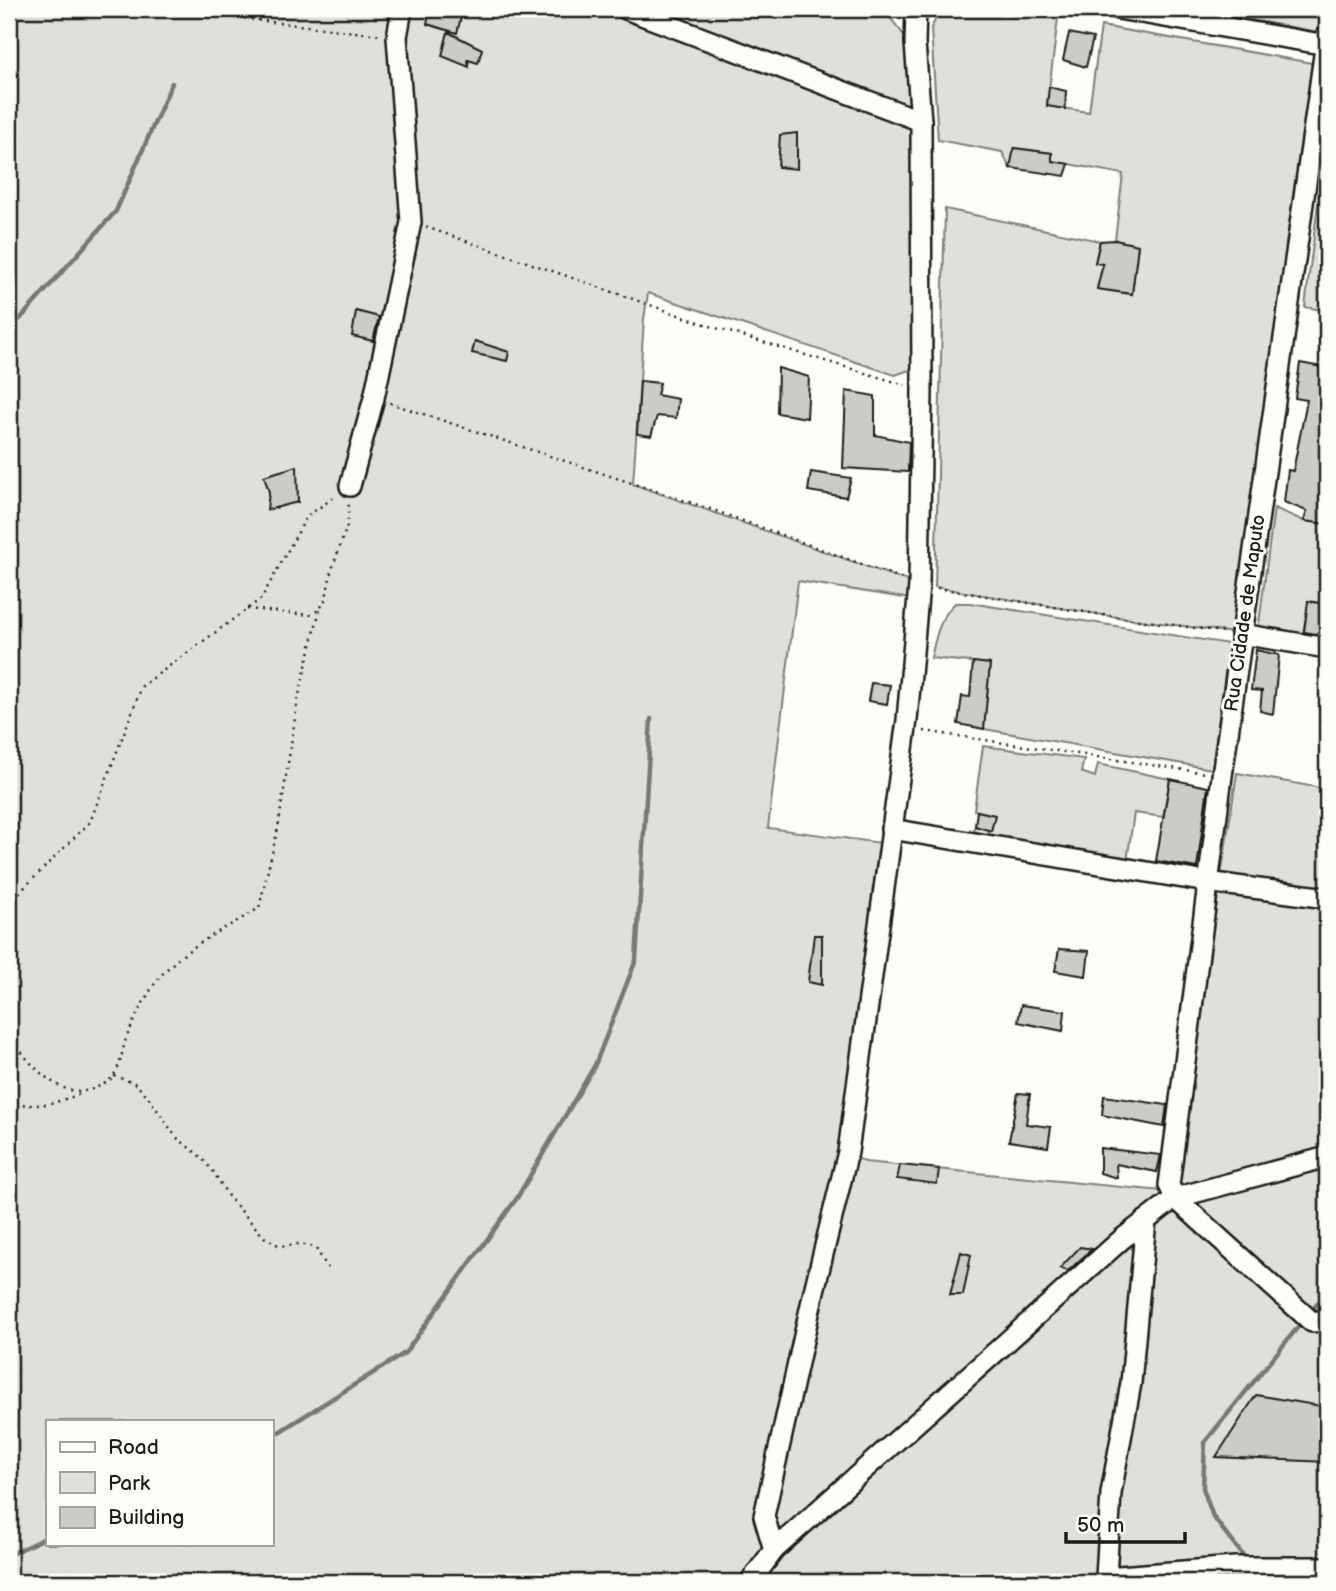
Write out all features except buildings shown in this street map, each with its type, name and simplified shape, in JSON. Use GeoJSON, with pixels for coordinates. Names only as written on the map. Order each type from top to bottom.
{"type":"FeatureCollection","features":[{"type":"Feature","properties":{"kind":"street"},"geometry":{"type":"LineString","coordinates":[[350,486],[374,398],[411,222],[397,37],[402,9]]}},
{"type":"Feature","properties":{"kind":"street"},"geometry":{"type":"LineString","coordinates":[[626,9],[921,121]]}},
{"type":"Feature","properties":{"kind":"street"},"geometry":{"type":"LineString","coordinates":[[774,1550],[764,1516],[848,1152],[906,729],[919,585],[922,390],[921,121],[915,43],[916,9]]}},
{"type":"Feature","properties":{"kind":"street"},"geometry":{"type":"LineString","coordinates":[[1118,9],[1327,41]]}},
{"type":"Feature","properties":{"kind":"street","name":"Rua Cidade de Maputo"},"geometry":{"type":"LineString","coordinates":[[1173,1195],[1169,1185],[1207,882],[1327,41]]}},
{"type":"Feature","properties":{"kind":"street"},"geometry":{"type":"LineString","coordinates":[[1241,634],[1327,648]]}},
{"type":"Feature","properties":{"kind":"street"},"geometry":{"type":"LineString","coordinates":[[891,829],[1207,882],[1327,898]]}},
{"type":"Feature","properties":{"kind":"street"},"geometry":{"type":"LineString","coordinates":[[750,1582],[774,1550],[1173,1195],[1327,1157]]}},
{"type":"Feature","properties":{"kind":"street"},"geometry":{"type":"LineString","coordinates":[[1173,1195],[1312,1317]]}},
{"type":"Feature","properties":{"kind":"street"},"geometry":{"type":"LineString","coordinates":[[1146,1220],[1131,1383],[1111,1493],[1106,1577],[1235,1567],[1327,1567]]}},
{"type":"Feature","properties":{"kind":"path"},"geometry":{"type":"LineString","coordinates":[[196,9],[248,19],[397,37]]}},
{"type":"Feature","properties":{"kind":"path"},"geometry":{"type":"LineString","coordinates":[[246,9],[248,19]]}},
{"type":"Feature","properties":{"kind":"path"},"geometry":{"type":"LineString","coordinates":[[411,222],[716,328],[922,390]]}},
{"type":"Feature","properties":{"kind":"path"},"geometry":{"type":"LineString","coordinates":[[374,398],[716,511],[919,585],[1241,634]]}},
{"type":"Feature","properties":{"kind":"path"},"geometry":{"type":"LineString","coordinates":[[9,1101],[29,1106],[54,1103],[100,1086],[114,1076],[140,1009],[155,983],[167,969],[189,949],[259,908],[278,828],[298,699],[320,609],[326,598],[331,572],[347,526],[350,486]]}},
{"type":"Feature","properties":{"kind":"path"},"geometry":{"type":"LineString","coordinates":[[9,902],[90,822],[142,686],[261,599],[307,516],[350,486]]}},
{"type":"Feature","properties":{"kind":"path"},"geometry":{"type":"LineString","coordinates":[[247,609],[310,615],[320,609]]}},
{"type":"Feature","properties":{"kind":"path"},"geometry":{"type":"LineString","coordinates":[[906,729],[1222,776]]}},
{"type":"Feature","properties":{"kind":"path"},"geometry":{"type":"LineString","coordinates":[[9,1035],[24,1058],[46,1077],[65,1089],[86,1092]]}},
{"type":"Feature","properties":{"kind":"path"},"geometry":{"type":"LineString","coordinates":[[114,1076],[134,1083],[146,1094],[176,1137],[201,1157],[228,1196],[264,1237],[280,1246],[299,1244],[315,1247],[329,1270]]}},
{"type":"Feature","properties":{"kind":"green space"},"geometry":{"type":"Polygon","coordinates":[[[9,9],[883,9],[907,39],[916,150],[916,352],[910,370],[895,375],[648,293],[633,484],[919,585],[917,600],[798,581],[768,828],[889,844],[848,1152],[865,1162],[1172,1192],[1237,773],[1327,789],[1327,1582],[9,1582],[9,9]]]}},
{"type":"Feature","properties":{"kind":"green space"},"geometry":{"type":"Polygon","coordinates":[[[949,9],[997,9],[1058,18],[1047,106],[1089,112],[1101,26],[1312,63],[1234,633],[1103,615],[935,587],[945,209],[1100,241],[1095,263],[1103,264],[1097,289],[1132,294],[1138,245],[1115,240],[1123,174],[1052,161],[1051,153],[1015,148],[1010,168],[1002,152],[938,140],[931,28],[938,15],[949,9]]]}},
{"type":"Feature","properties":{"kind":"green space"},"geometry":{"type":"Polygon","coordinates":[[[1191,9],[1321,9],[1318,32],[1191,9]]]}},
{"type":"Feature","properties":{"kind":"green space"},"geometry":{"type":"Polygon","coordinates":[[[1327,131],[1327,311],[1305,307],[1327,131]]]}},
{"type":"Feature","properties":{"kind":"green space"},"geometry":{"type":"Polygon","coordinates":[[[1274,508],[1304,521],[1327,524],[1327,640],[1322,638],[1325,604],[1309,601],[1301,643],[1258,631],[1274,508]]]}},
{"type":"Feature","properties":{"kind":"green space"},"geometry":{"type":"Polygon","coordinates":[[[955,603],[970,603],[1229,644],[1212,769],[984,729],[990,664],[931,658],[942,622],[955,603]]]}},
{"type":"Feature","properties":{"kind":"green space"},"geometry":{"type":"Polygon","coordinates":[[[983,746],[1084,759],[1081,772],[1095,777],[1098,764],[1170,779],[1163,817],[1134,813],[1126,868],[969,842],[975,826],[991,830],[994,815],[974,810],[983,746]]]}},
{"type":"Feature","properties":{"kind":"waterway"},"geometry":{"type":"LineString","coordinates":[[9,328],[21,318],[116,211],[172,83]]}},
{"type":"Feature","properties":{"kind":"waterway"},"geometry":{"type":"LineString","coordinates":[[273,1436],[405,1353],[517,1198],[595,1065],[636,960],[651,719]]}},
{"type":"Feature","properties":{"kind":"waterway"},"geometry":{"type":"LineString","coordinates":[[1310,1313],[1327,1292]]}},
{"type":"Feature","properties":{"kind":"waterway"},"geometry":{"type":"LineString","coordinates":[[1246,1559],[1213,1517],[1203,1488],[1205,1442],[1302,1322]]}},
{"type":"Feature","properties":{"kind":"waterway"},"geometry":{"type":"LineString","coordinates":[[9,1555],[46,1537]]}},
{"type":"Feature","properties":{"kind":"waterway"},"geometry":{"type":"LineString","coordinates":[[1256,1572],[1264,1582]]}}]}
